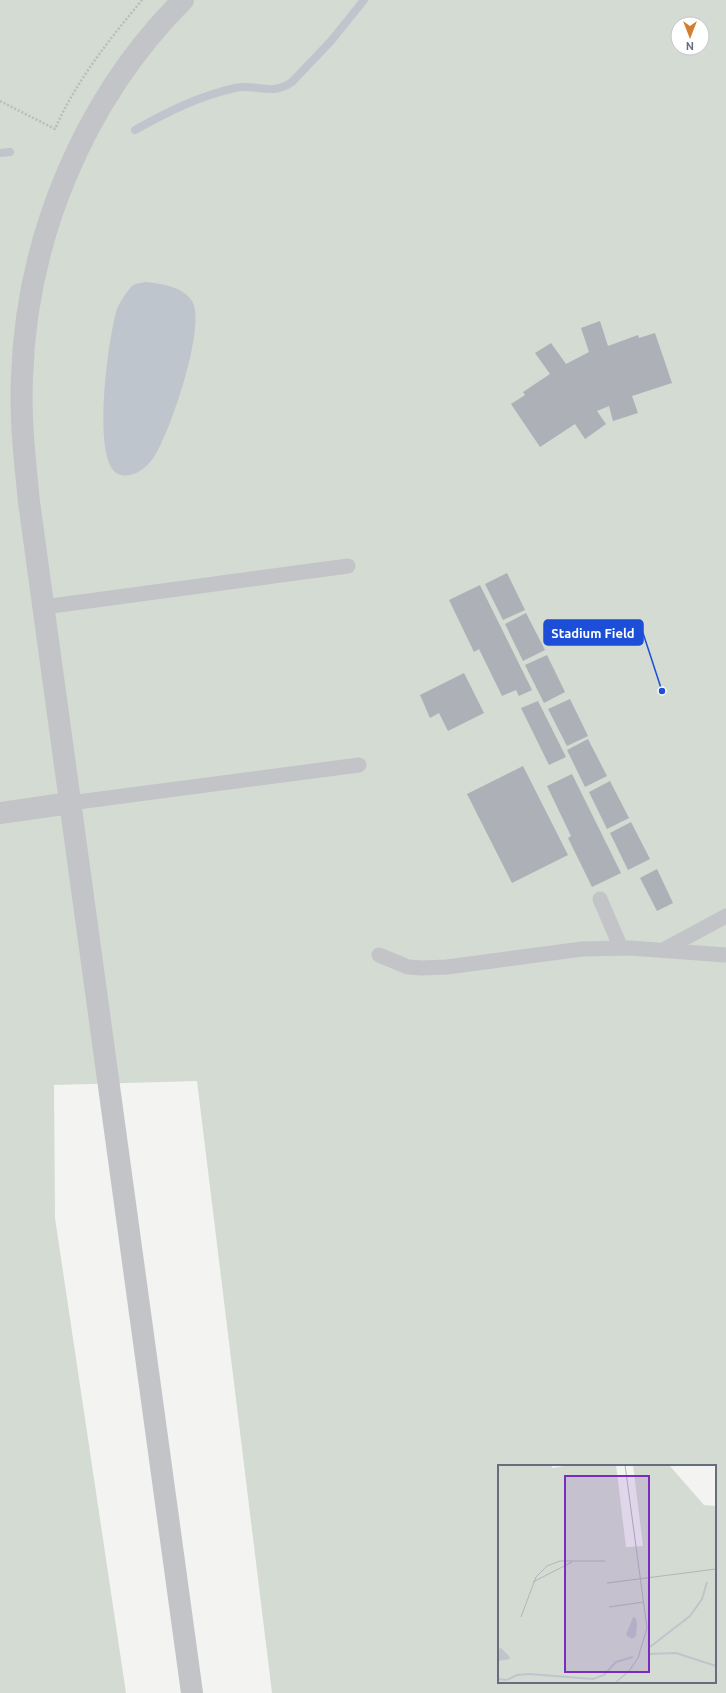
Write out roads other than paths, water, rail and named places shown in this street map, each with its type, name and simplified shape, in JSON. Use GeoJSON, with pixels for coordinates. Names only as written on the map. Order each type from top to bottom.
{"type":"FeatureCollection","features":[{"type":"Feature","properties":{"kind":"street"},"geometry":{"type":"LineString","coordinates":[[183,0],[140,49],[93,119],[78,149],[54,207],[36,269],[28,310],[22,378],[22,417],[29,502],[192,1693]]}},
{"type":"Feature","properties":{"kind":"street"},"geometry":{"type":"LineString","coordinates":[[0,813],[70,803]]}},
{"type":"Feature","properties":{"kind":"lane"},"geometry":{"type":"LineString","coordinates":[[44,607],[348,566]]}},
{"type":"Feature","properties":{"kind":"lane"},"geometry":{"type":"LineString","coordinates":[[70,803],[359,765]]}},
{"type":"Feature","properties":{"kind":"lane"},"geometry":{"type":"LineString","coordinates":[[600,899],[621,948]]}},
{"type":"Feature","properties":{"kind":"lane"},"geometry":{"type":"LineString","coordinates":[[663,950],[726,916]]}},
{"type":"Feature","properties":{"kind":"lane"},"geometry":{"type":"LineString","coordinates":[[379,955],[408,967],[422,968],[447,967],[582,950],[621,948],[726,955]]}},
{"type":"Feature","properties":{"kind":"waterway"},"geometry":{"type":"LineString","coordinates":[[135,130],[184,105],[222,91],[243,87],[277,89],[292,82],[331,41],[364,0]]}},
{"type":"Feature","properties":{"kind":"waterway"},"geometry":{"type":"LineString","coordinates":[[0,153],[10,152]]}},
{"type":"Feature","properties":{"kind":"place","name":"Stadium Field"},"geometry":{"type":"Point","coordinates":[662,691]}}]}
